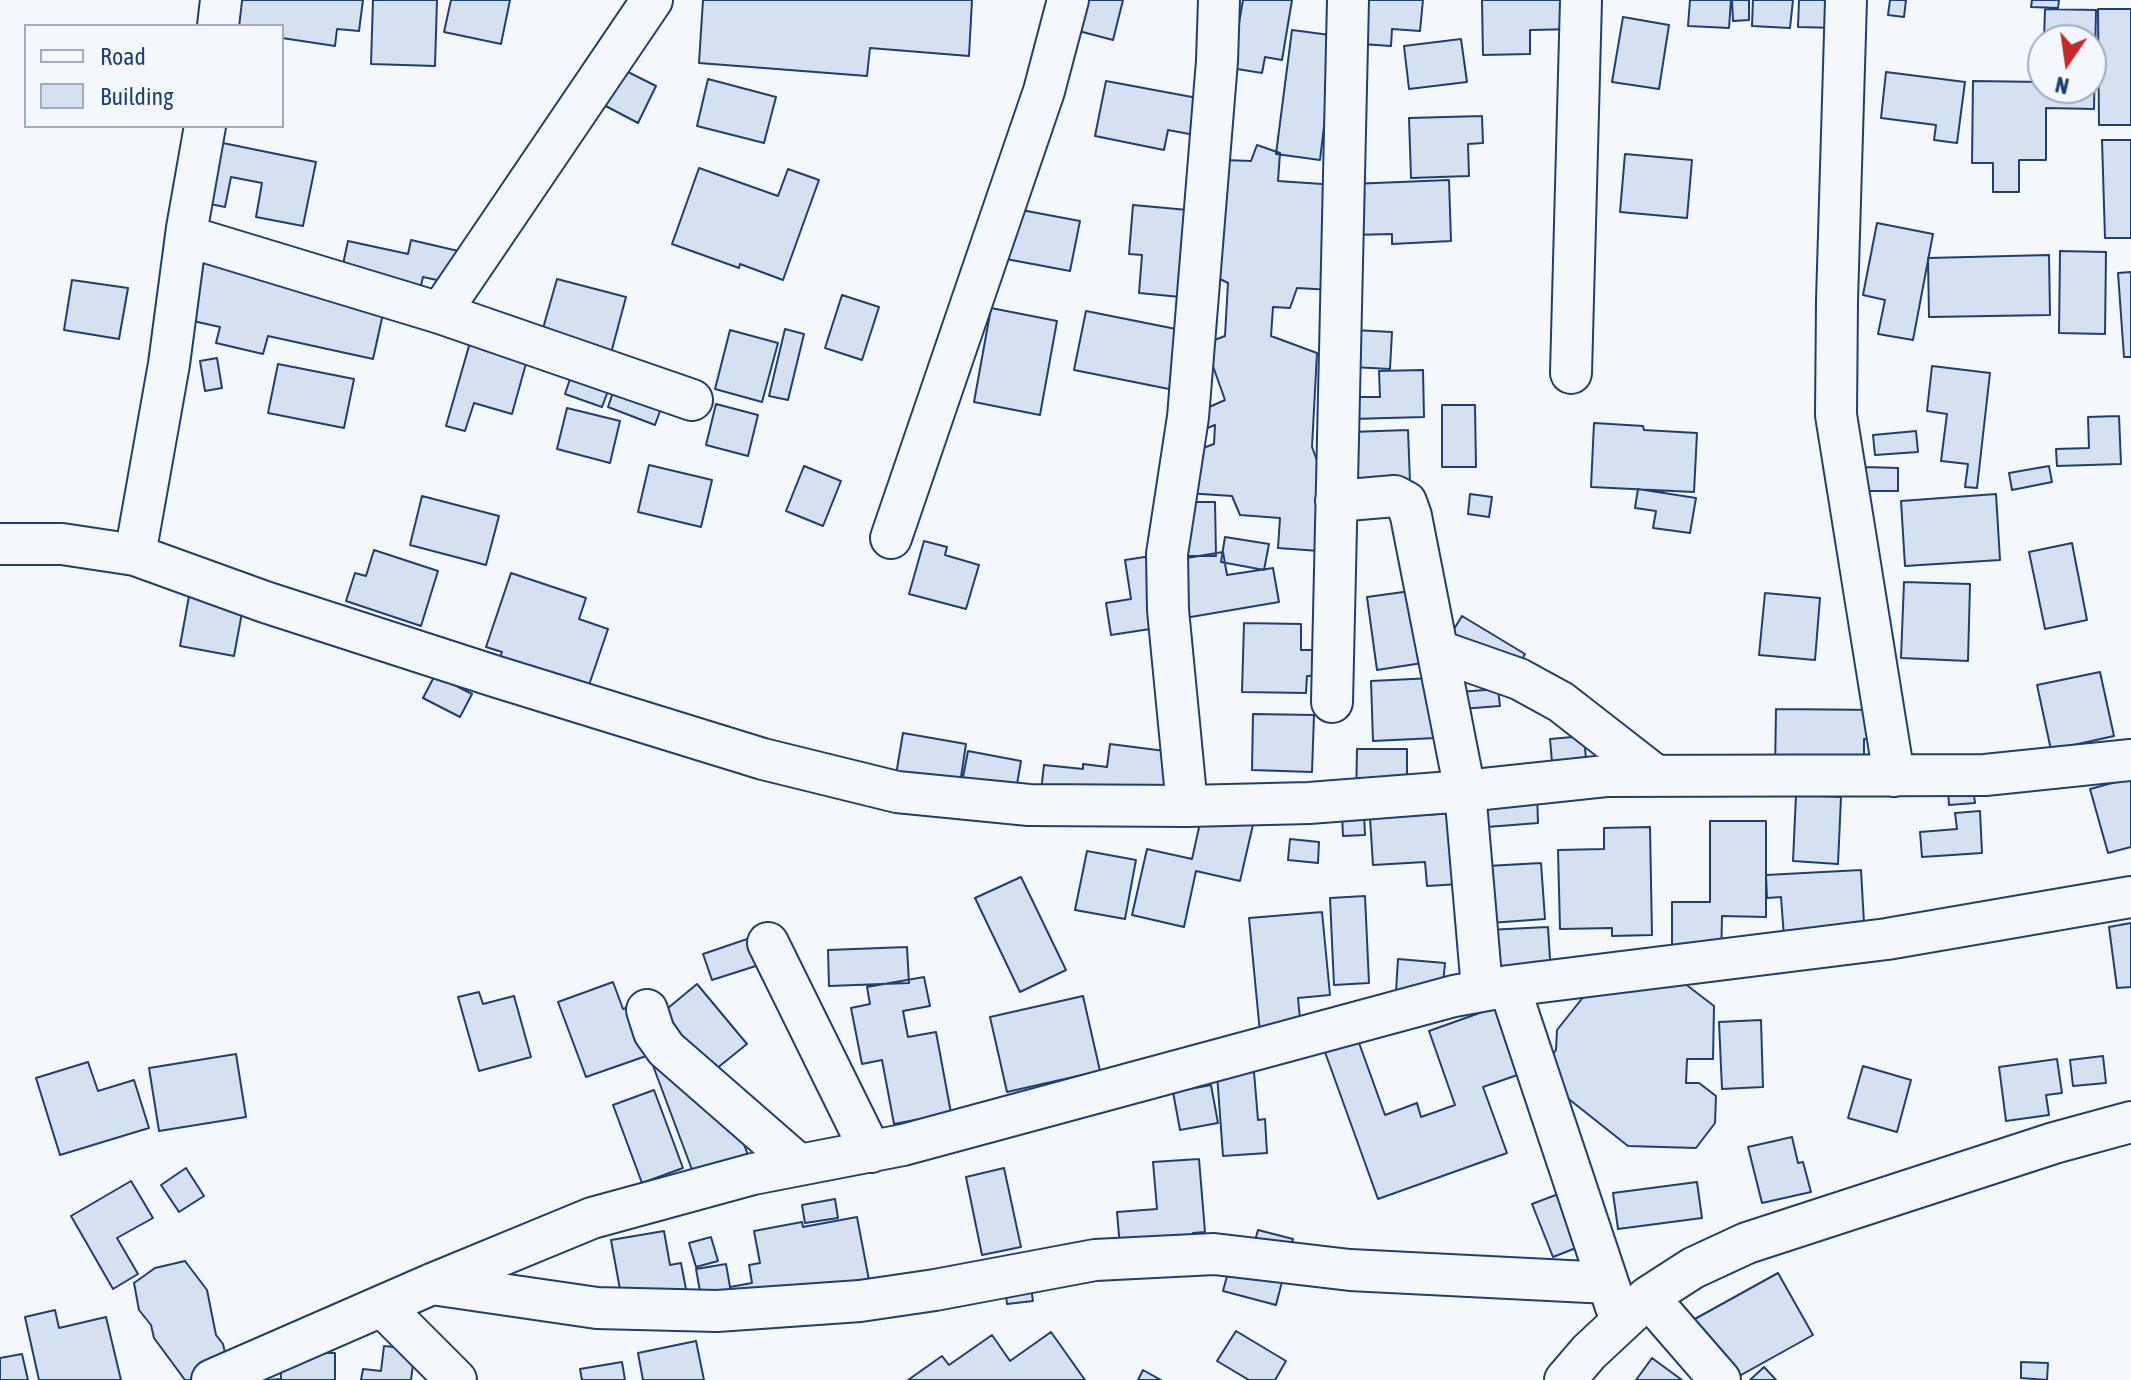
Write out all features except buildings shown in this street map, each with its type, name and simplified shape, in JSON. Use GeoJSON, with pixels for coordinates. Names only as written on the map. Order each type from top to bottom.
{"type":"FeatureCollection","features":[{"type":"Feature","properties":{"kind":"street"},"geometry":{"type":"LineString","coordinates":[[218,24],[221,0]]}},
{"type":"Feature","properties":{"kind":"street"},"geometry":{"type":"LineString","coordinates":[[440,313],[652,0]]}},
{"type":"Feature","properties":{"kind":"street"},"geometry":{"type":"LineString","coordinates":[[891,538],[1044,91],[1068,0]]}},
{"type":"Feature","properties":{"kind":"street"},"geometry":{"type":"LineString","coordinates":[[1187,806],[1168,610],[1167,554],[1188,417],[1217,61],[1219,0]]}},
{"type":"Feature","properties":{"kind":"street"},"geometry":{"type":"LineString","coordinates":[[1332,702],[1348,0]]}},
{"type":"Feature","properties":{"kind":"street"},"geometry":{"type":"LineString","coordinates":[[1571,373],[1581,0]]}},
{"type":"Feature","properties":{"kind":"street"},"geometry":{"type":"LineString","coordinates":[[1846,0],[1836,415],[1894,776]]}},
{"type":"Feature","properties":{"kind":"street"},"geometry":{"type":"LineString","coordinates":[[135,555],[169,364],[205,128]]}},
{"type":"Feature","properties":{"kind":"street"},"geometry":{"type":"LineString","coordinates":[[186,236],[440,313],[692,400]]}},
{"type":"Feature","properties":{"kind":"street"},"geometry":{"type":"LineString","coordinates":[[1336,501],[1395,496],[1406,502],[1439,651],[1465,791],[1496,987],[1608,1283],[1634,1309],[1720,1380]]}},
{"type":"Feature","properties":{"kind":"street"},"geometry":{"type":"LineString","coordinates":[[0,544],[62,544],[135,555],[265,602],[494,676],[763,759],[897,792],[1029,805],[1309,803],[1606,776],[1985,775],[2131,760]]}},
{"type":"Feature","properties":{"kind":"street"},"geometry":{"type":"LineString","coordinates":[[1439,651],[1519,679],[1561,702],[1656,776]]}},
{"type":"Feature","properties":{"kind":"street"},"geometry":{"type":"LineString","coordinates":[[212,1380],[592,1218],[676,1194],[799,1165],[903,1145],[1496,987],[1887,939],[2131,897]]}},
{"type":"Feature","properties":{"kind":"street"},"geometry":{"type":"LineString","coordinates":[[768,943],[871,1152]]}},
{"type":"Feature","properties":{"kind":"street"},"geometry":{"type":"LineString","coordinates":[[647,1010],[654,1032],[666,1049],[799,1165]]}},
{"type":"Feature","properties":{"kind":"street"},"geometry":{"type":"LineString","coordinates":[[1565,1380],[1634,1309],[1693,1268],[1747,1243],[2054,1143],[2131,1122]]}},
{"type":"Feature","properties":{"kind":"street"},"geometry":{"type":"LineString","coordinates":[[432,1284],[597,1308],[717,1311],[860,1301],[1095,1260],[1214,1254],[1350,1270],[1608,1283]]}},
{"type":"Feature","properties":{"kind":"street"},"geometry":{"type":"LineString","coordinates":[[382,1306],[456,1380]]}}]}
